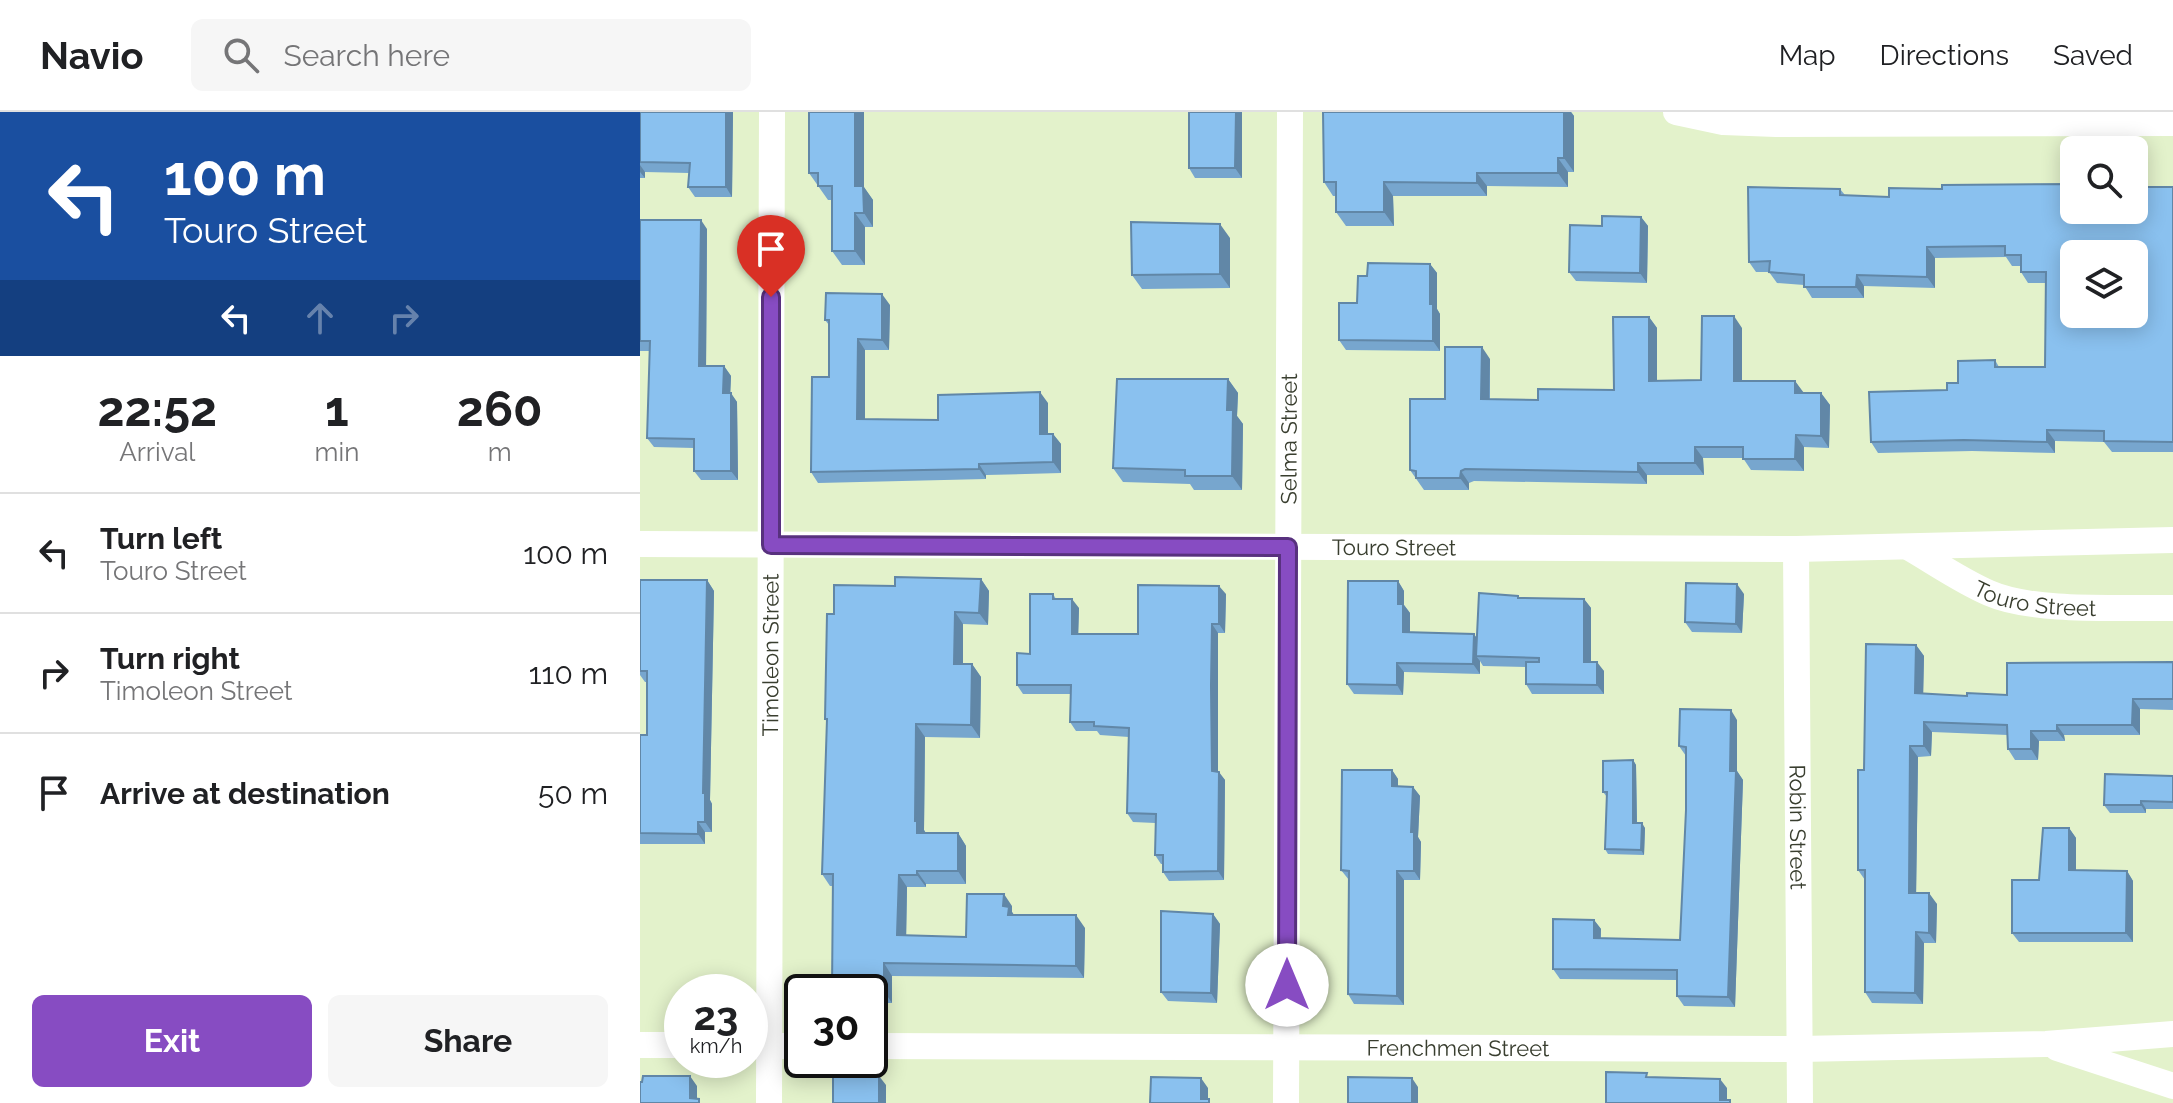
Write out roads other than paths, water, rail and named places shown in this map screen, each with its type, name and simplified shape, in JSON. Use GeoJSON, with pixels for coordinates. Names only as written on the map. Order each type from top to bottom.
{"type":"FeatureCollection","features":[{"type":"Feature","properties":{"kind":"street","name":"Timoleon Street"},"geometry":{"type":"LineString","coordinates":[[761,974],[771,545],[772,112]]}},
{"type":"Feature","properties":{"kind":"street","name":"Selma Street"},"geometry":{"type":"LineString","coordinates":[[1286,1103],[1290,112]]}},
{"type":"Feature","properties":{"kind":"street"},"geometry":{"type":"LineString","coordinates":[[1676,112],[1723,122],[1776,124],[2173,123]]}},
{"type":"Feature","properties":{"kind":"street","name":"Touro Street"},"geometry":{"type":"LineString","coordinates":[[640,544],[1796,549],[2173,540]]}},
{"type":"Feature","properties":{"kind":"street","name":"Touro Street"},"geometry":{"type":"LineString","coordinates":[[1908,547],[1988,593],[2010,600],[2041,605],[2173,608]]}},
{"type":"Feature","properties":{"kind":"street","name":"Robin Street"},"geometry":{"type":"LineString","coordinates":[[1796,549],[1800,1103]]}},
{"type":"Feature","properties":{"kind":"street","name":"Frenchmen Street"},"geometry":{"type":"LineString","coordinates":[[888,1046],[1800,1049],[2046,1044],[2173,1034]]}},
{"type":"Feature","properties":{"kind":"street","name":"Frenchmen Street"},"geometry":{"type":"LineString","coordinates":[[2046,1044],[2173,1086]]}},
{"type":"Feature","properties":{"kind":"street"},"geometry":{"type":"LineString","coordinates":[[640,1045],[664,1045]]}},
{"type":"Feature","properties":{"kind":"street","name":"Timoleon Street"},"geometry":{"type":"LineString","coordinates":[[765,1078],[769,1103]]}}]}
